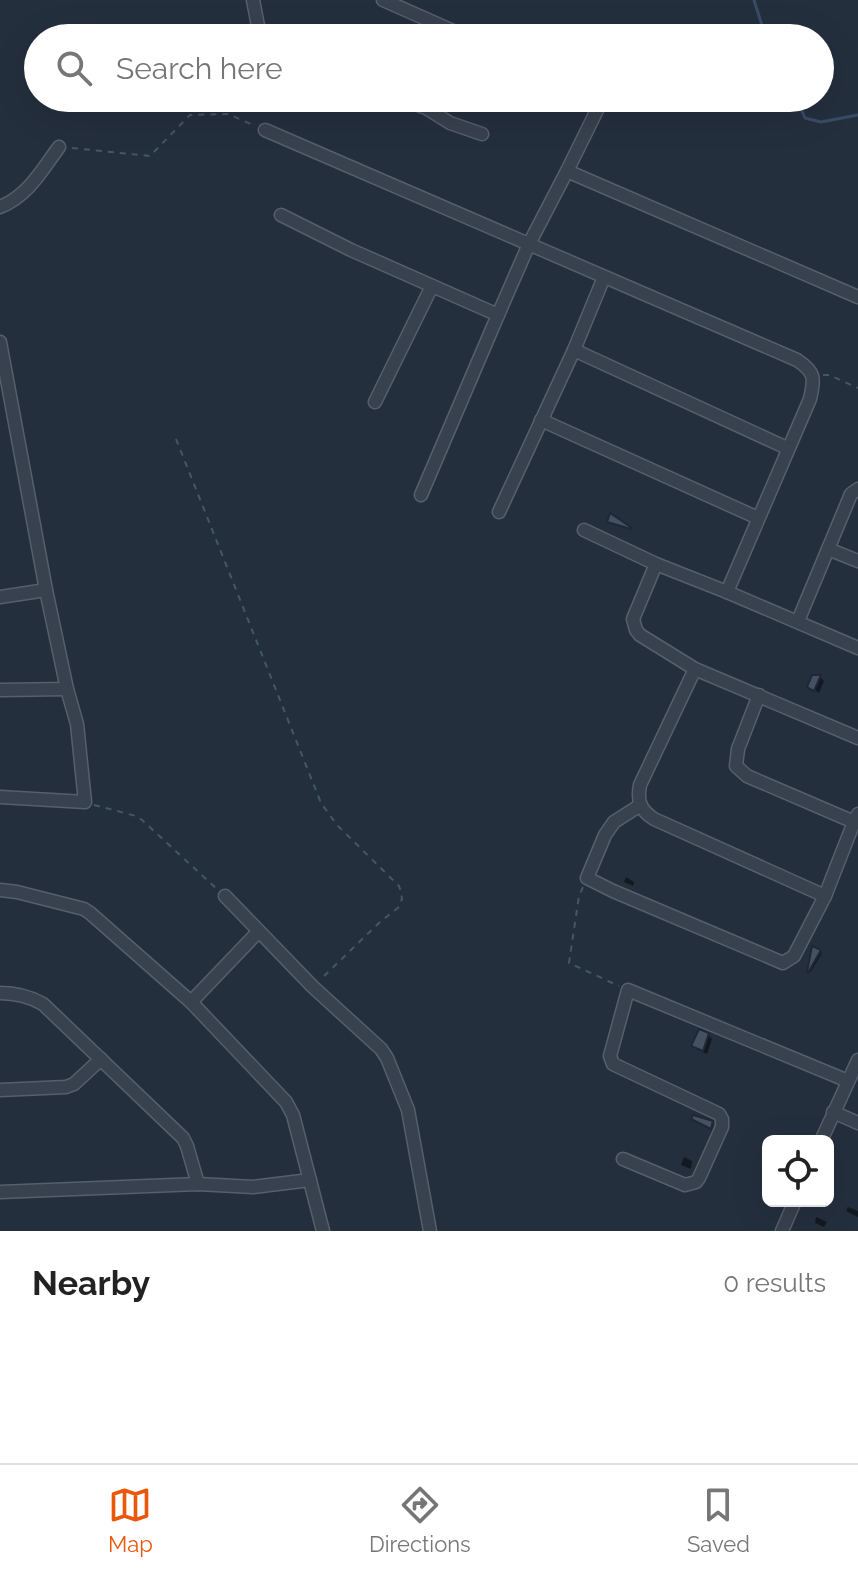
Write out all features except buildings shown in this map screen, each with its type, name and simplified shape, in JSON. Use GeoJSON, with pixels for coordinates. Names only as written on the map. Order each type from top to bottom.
{"type":"FeatureCollection","features":[{"type":"Feature","properties":{"kind":"street"},"geometry":{"type":"LineString","coordinates":[[253,0],[258,24]]}},
{"type":"Feature","properties":{"kind":"street"},"geometry":{"type":"LineString","coordinates":[[383,0],[437,24]]}},
{"type":"Feature","properties":{"kind":"street"},"geometry":{"type":"LineString","coordinates":[[432,112],[450,123],[482,134]]}},
{"type":"Feature","properties":{"kind":"street"},"geometry":{"type":"LineString","coordinates":[[421,495],[529,244],[596,112]]}},
{"type":"Feature","properties":{"kind":"street"},"geometry":{"type":"LineString","coordinates":[[265,130],[797,360],[810,370],[813,376],[810,399],[727,592]]}},
{"type":"Feature","properties":{"kind":"street"},"geometry":{"type":"LineString","coordinates":[[0,207],[31,186],[59,147]]}},
{"type":"Feature","properties":{"kind":"street"},"geometry":{"type":"LineString","coordinates":[[567,171],[858,297]]}},
{"type":"Feature","properties":{"kind":"street"},"geometry":{"type":"LineString","coordinates":[[281,215],[351,250],[498,315]]}},
{"type":"Feature","properties":{"kind":"street"},"geometry":{"type":"LineString","coordinates":[[499,512],[604,277]]}},
{"type":"Feature","properties":{"kind":"street"},"geometry":{"type":"LineString","coordinates":[[375,402],[432,286]]}},
{"type":"Feature","properties":{"kind":"street"},"geometry":{"type":"LineString","coordinates":[[0,342],[46,590],[77,724],[85,802],[0,797]]}},
{"type":"Feature","properties":{"kind":"street"},"geometry":{"type":"LineString","coordinates":[[574,350],[787,448]]}},
{"type":"Feature","properties":{"kind":"street"},"geometry":{"type":"LineString","coordinates":[[541,420],[758,518]]}},
{"type":"Feature","properties":{"kind":"street"},"geometry":{"type":"LineString","coordinates":[[798,621],[851,494],[858,489]]}},
{"type":"Feature","properties":{"kind":"street"},"geometry":{"type":"LineString","coordinates":[[584,530],[656,564],[858,648]]}},
{"type":"Feature","properties":{"kind":"street"},"geometry":{"type":"LineString","coordinates":[[828,549],[858,561]]}},
{"type":"Feature","properties":{"kind":"street"},"geometry":{"type":"LineString","coordinates":[[656,564],[635,614],[633,623],[640,635],[695,669],[858,738]]}},
{"type":"Feature","properties":{"kind":"street"},"geometry":{"type":"LineString","coordinates":[[0,597],[46,590]]}},
{"type":"Feature","properties":{"kind":"street"},"geometry":{"type":"LineString","coordinates":[[695,669],[640,785],[639,806],[654,819],[825,896]]}},
{"type":"Feature","properties":{"kind":"street"},"geometry":{"type":"LineString","coordinates":[[0,690],[67,689]]}},
{"type":"Feature","properties":{"kind":"street"},"geometry":{"type":"LineString","coordinates":[[639,806],[609,828],[587,878],[780,963],[794,956],[825,896],[856,818],[747,776],[736,766],[738,749],[759,695]]}},
{"type":"Feature","properties":{"kind":"street"},"geometry":{"type":"LineString","coordinates":[[0,890],[84,909],[191,1002],[290,1108],[323,1231]]}},
{"type":"Feature","properties":{"kind":"street"},"geometry":{"type":"LineString","coordinates":[[225,896],[387,1058],[408,1110],[430,1231]]}},
{"type":"Feature","properties":{"kind":"street"},"geometry":{"type":"LineString","coordinates":[[191,1002],[258,932]]}},
{"type":"Feature","properties":{"kind":"street"},"geometry":{"type":"LineString","coordinates":[[623,1159],[691,1185],[699,1178],[722,1127],[719,1114],[618,1067],[610,1060],[628,990],[848,1081]]}},
{"type":"Feature","properties":{"kind":"street"},"geometry":{"type":"LineString","coordinates":[[0,993],[24,995],[43,1004],[183,1138],[198,1184]]}},
{"type":"Feature","properties":{"kind":"street"},"geometry":{"type":"LineString","coordinates":[[0,1090],[66,1087],[74,1084],[101,1059]]}},
{"type":"Feature","properties":{"kind":"street"},"geometry":{"type":"LineString","coordinates":[[823,1135],[858,1060]]}},
{"type":"Feature","properties":{"kind":"street"},"geometry":{"type":"LineString","coordinates":[[833,1112],[858,1123]]}},
{"type":"Feature","properties":{"kind":"street"},"geometry":{"type":"LineString","coordinates":[[0,1192],[198,1184],[253,1187],[310,1180]]}},
{"type":"Feature","properties":{"kind":"street"},"geometry":{"type":"LineString","coordinates":[[782,1231],[792,1207]]}},
{"type":"Feature","properties":{"kind":"path"},"geometry":{"type":"LineString","coordinates":[[59,147],[150,156],[190,115],[228,114],[265,130]]}},
{"type":"Feature","properties":{"kind":"path"},"geometry":{"type":"LineString","coordinates":[[813,376],[829,375],[858,388]]}},
{"type":"Feature","properties":{"kind":"path"},"geometry":{"type":"LineString","coordinates":[[176,439],[321,803],[337,825],[399,886],[401,892],[399,907],[313,987]]}},
{"type":"Feature","properties":{"kind":"path"},"geometry":{"type":"LineString","coordinates":[[85,802],[142,820],[225,896]]}},
{"type":"Feature","properties":{"kind":"path"},"geometry":{"type":"LineString","coordinates":[[587,878],[579,896],[569,963],[628,990]]}},
{"type":"Feature","properties":{"kind":"waterway"},"geometry":{"type":"LineString","coordinates":[[754,0],[762,24]]}},
{"type":"Feature","properties":{"kind":"waterway"},"geometry":{"type":"LineString","coordinates":[[802,112],[805,118],[821,122],[858,115]]}}]}
